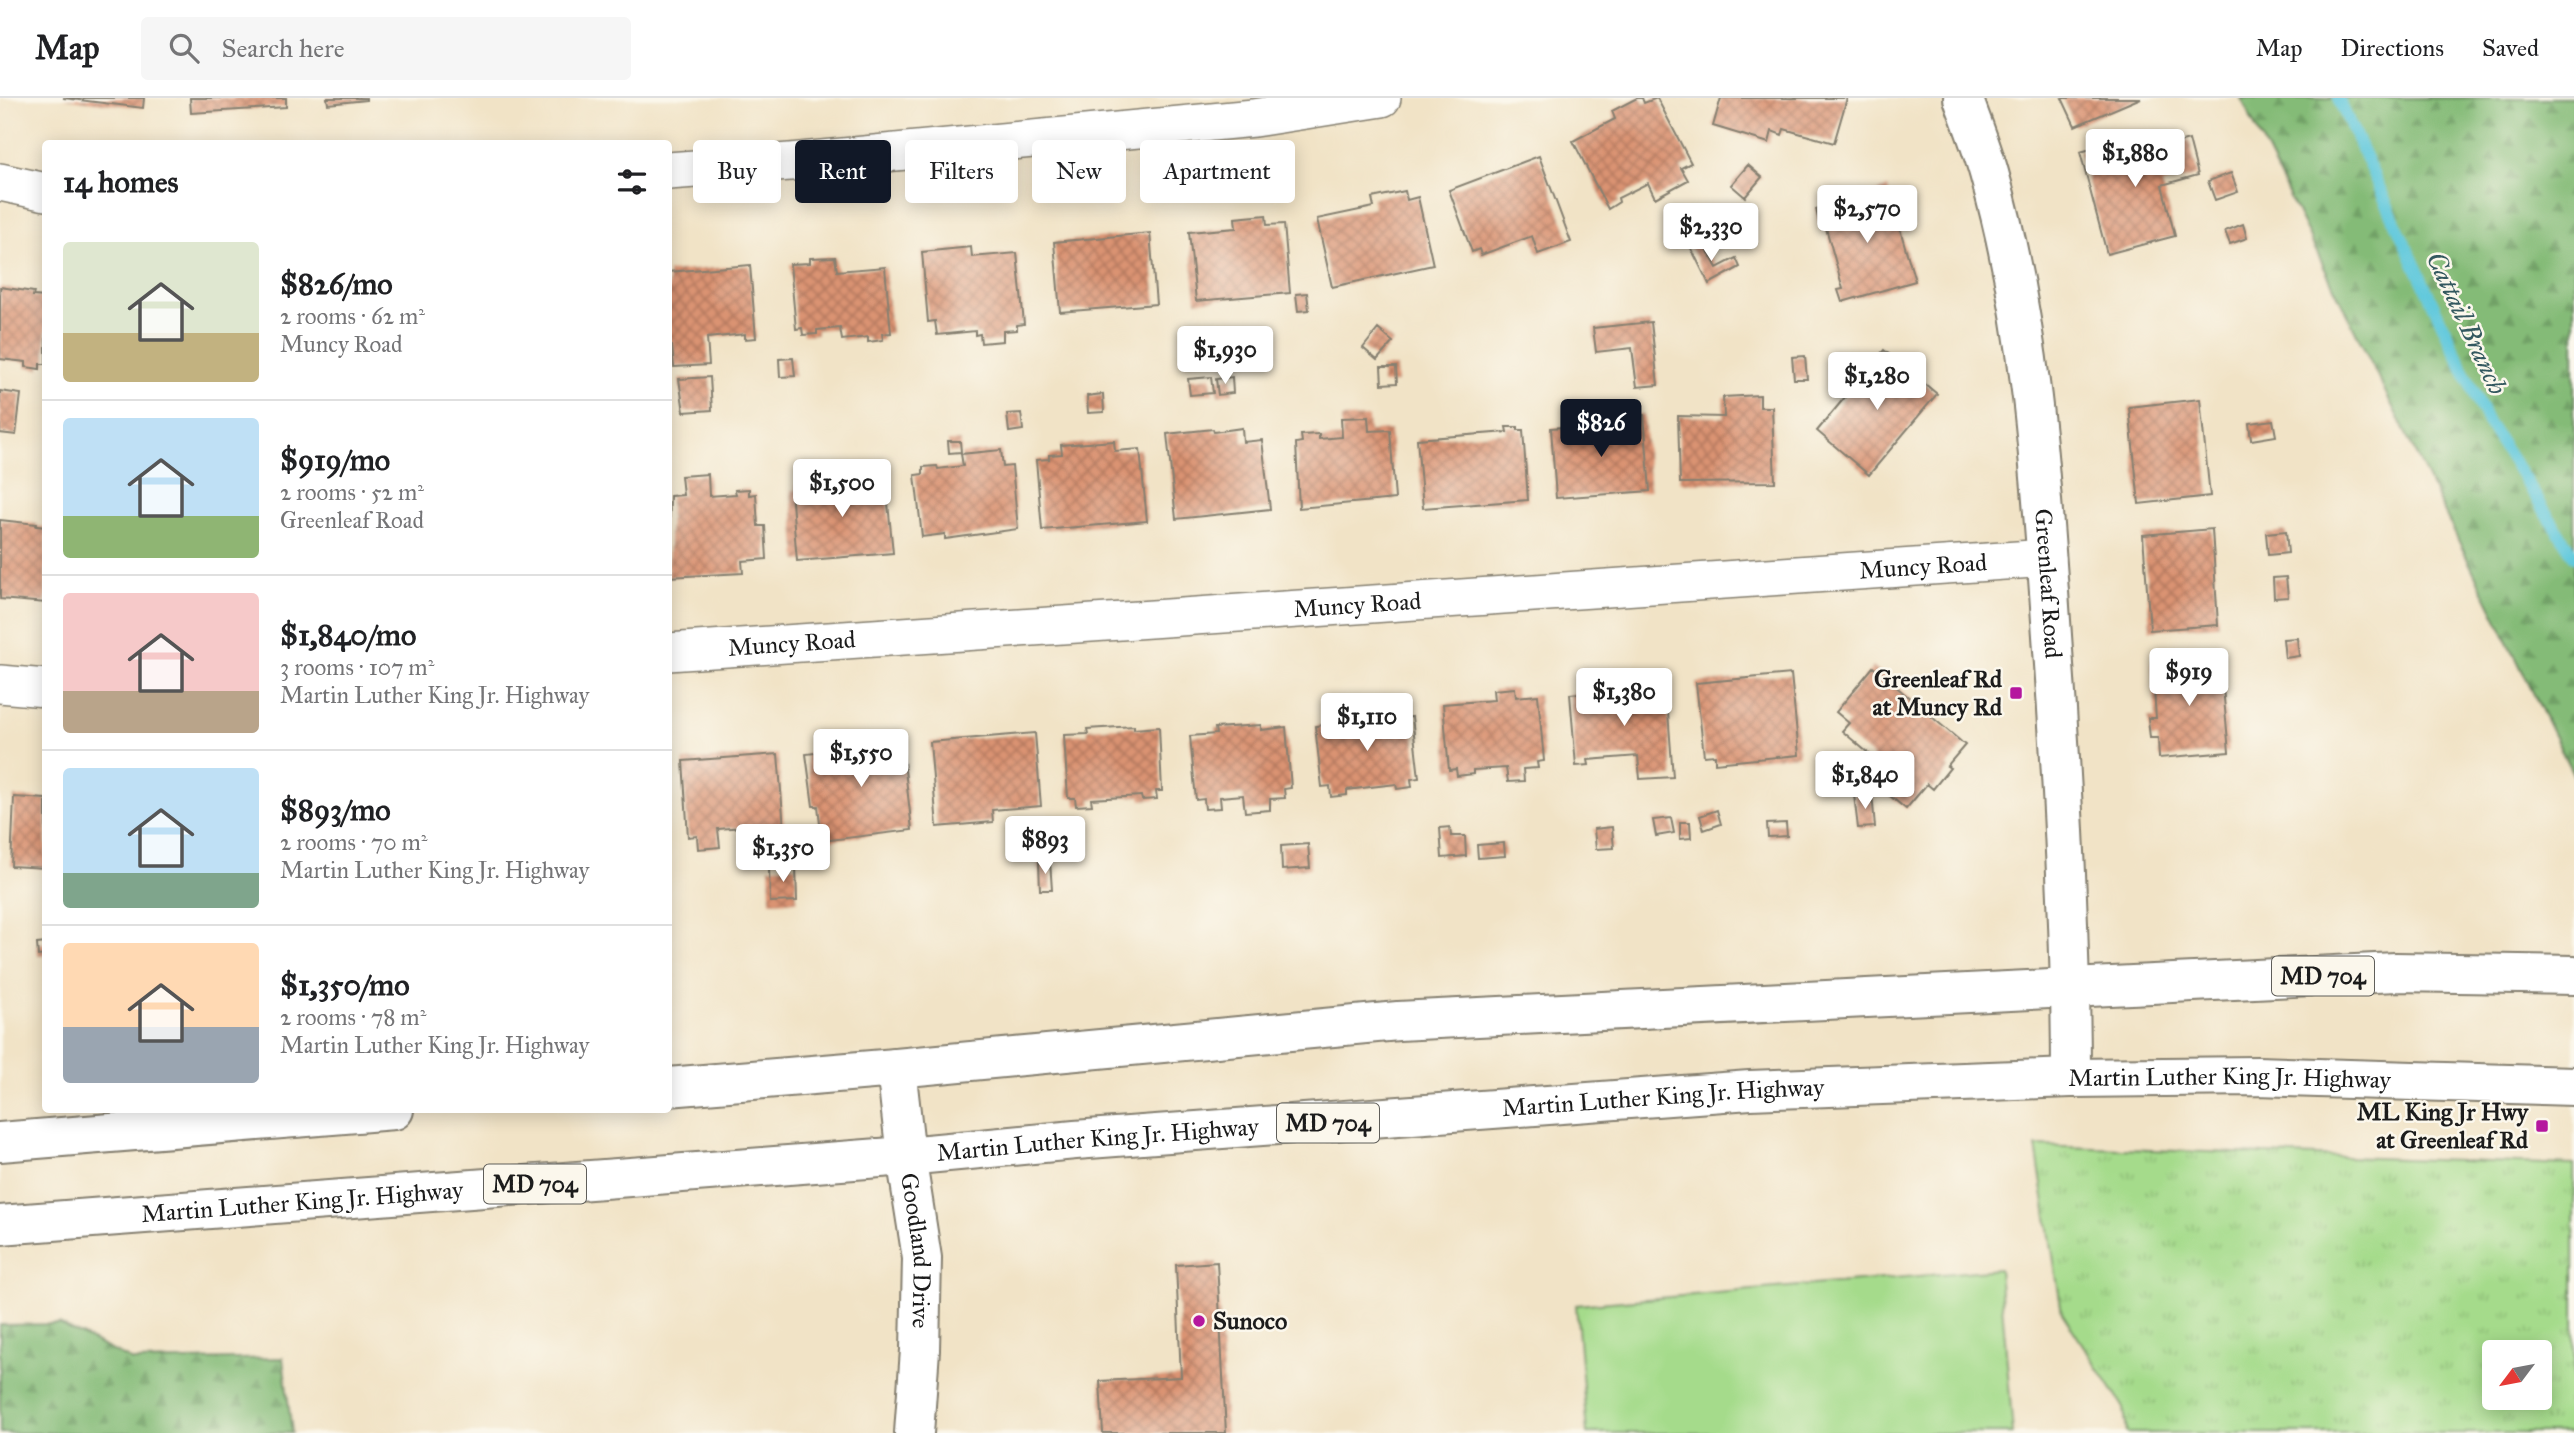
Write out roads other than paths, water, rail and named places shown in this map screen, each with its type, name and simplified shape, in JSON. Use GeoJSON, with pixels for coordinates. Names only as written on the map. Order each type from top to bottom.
{"type":"FeatureCollection","features":[{"type":"Feature","properties":{"kind":"main road","name":"Greenleaf Road"},"geometry":{"type":"LineString","coordinates":[[1963,98],[1989,172],[2016,285],[2035,415],[2065,807],[2071,1078]]}},
{"type":"Feature","properties":{"kind":"main road","name":"MD 704"},"geometry":{"type":"LineString","coordinates":[[672,1087],[1398,1021],[2396,972],[2574,975]]}},
{"type":"Feature","properties":{"kind":"main road","name":"Goodland Drive"},"geometry":{"type":"LineString","coordinates":[[896,1068],[922,1258],[920,1350],[914,1433]]}},
{"type":"Feature","properties":{"kind":"main road","name":"Martin Luther King Jr. Highway"},"geometry":{"type":"LineString","coordinates":[[0,1225],[1750,1090],[2071,1078],[2258,1076],[2574,1086]]}},
{"type":"Feature","properties":{"kind":"main road"},"geometry":{"type":"LineString","coordinates":[[0,1142],[357,1113]]}},
{"type":"Feature","properties":{"kind":"main road"},"geometry":{"type":"LineString","coordinates":[[0,1251],[165,1213]]}},
{"type":"Feature","properties":{"kind":"street"},"geometry":{"type":"LineString","coordinates":[[672,171],[1254,118],[1382,98]]}},
{"type":"Feature","properties":{"kind":"street"},"geometry":{"type":"LineString","coordinates":[[0,182],[42,190]]}},
{"type":"Feature","properties":{"kind":"street","name":"Muncy Road"},"geometry":{"type":"LineString","coordinates":[[672,652],[2047,558]]}},
{"type":"Feature","properties":{"kind":"street"},"geometry":{"type":"LineString","coordinates":[[0,684],[42,688]]}},
{"type":"Feature","properties":{"kind":"waterway","name":"Cattail Branch"},"geometry":{"type":"LineString","coordinates":[[2338,98],[2488,423],[2574,556]]}},
{"type":"Feature","properties":{"kind":"place","name":"Greenleaf Rd at Muncy Rd"},"geometry":{"type":"Point","coordinates":[2016,693]}},
{"type":"Feature","properties":{"kind":"place","name":"ML King Jr Hwy at Greenleaf Rd"},"geometry":{"type":"Point","coordinates":[2542,1126]}},
{"type":"Feature","properties":{"kind":"place","name":"Sunoco"},"geometry":{"type":"Point","coordinates":[1199,1321]}}]}
